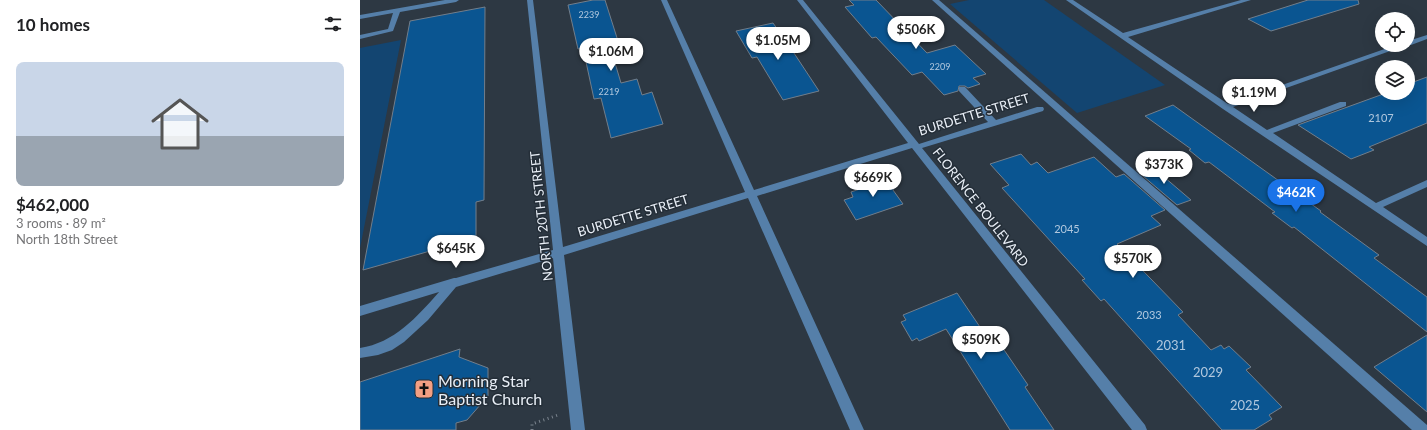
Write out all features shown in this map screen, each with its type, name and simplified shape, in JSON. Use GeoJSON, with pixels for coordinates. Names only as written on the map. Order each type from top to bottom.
{"type":"FeatureCollection","features":[{"type":"Feature","properties":{"kind":"street"},"geometry":{"type":"LineString","coordinates":[[360,17],[456,0]]}},
{"type":"Feature","properties":{"kind":"street","name":"NORTH 20TH STREET"},"geometry":{"type":"LineString","coordinates":[[530,0],[578,430]]}},
{"type":"Feature","properties":{"kind":"street"},"geometry":{"type":"LineString","coordinates":[[664,0],[858,430]]}},
{"type":"Feature","properties":{"kind":"street","name":"FLORENCE BOULEVARD"},"geometry":{"type":"LineString","coordinates":[[800,0],[1140,430]]}},
{"type":"Feature","properties":{"kind":"street"},"geometry":{"type":"LineString","coordinates":[[935,0],[1422,430]]}},
{"type":"Feature","properties":{"kind":"street"},"geometry":{"type":"LineString","coordinates":[[1069,0],[1427,242]]}},
{"type":"Feature","properties":{"kind":"street"},"geometry":{"type":"LineString","coordinates":[[1122,36],[1248,0]]}},
{"type":"Feature","properties":{"kind":"street"},"geometry":{"type":"LineString","coordinates":[[360,37],[391,30],[397,11]]}},
{"type":"Feature","properties":{"kind":"street"},"geometry":{"type":"LineString","coordinates":[[1415,40],[1427,36]]}},
{"type":"Feature","properties":{"kind":"street"},"geometry":{"type":"LineString","coordinates":[[1226,106],[1383,52]]}},
{"type":"Feature","properties":{"kind":"street"},"geometry":{"type":"LineString","coordinates":[[962,89],[994,122]]}},
{"type":"Feature","properties":{"kind":"street"},"geometry":{"type":"LineString","coordinates":[[1266,134],[1343,104]]}},
{"type":"Feature","properties":{"kind":"street","name":"BURDETTE STREET"},"geometry":{"type":"LineString","coordinates":[[360,311],[1040,108]]}},
{"type":"Feature","properties":{"kind":"street"},"geometry":{"type":"LineString","coordinates":[[1375,207],[1427,183]]}},
{"type":"Feature","properties":{"kind":"street"},"geometry":{"type":"LineString","coordinates":[[360,353],[378,350],[401,337],[434,306],[454,282]]}},
{"type":"Feature","properties":{"kind":"path"},"geometry":{"type":"LineString","coordinates":[[532,430],[532,424],[576,408]]}},
{"type":"Feature","properties":{"kind":"shaded area"},"geometry":{"type":"Polygon","coordinates":[[[969,0],[1044,0],[1165,85],[1077,113],[950,4],[969,0]]]}},
{"type":"Feature","properties":{"kind":"shaded area"},"geometry":{"type":"Polygon","coordinates":[[[401,40],[360,248],[360,48],[401,40]]]}},
{"type":"Feature","properties":{"kind":"building"},"geometry":{"type":"Polygon","coordinates":[[[593,0],[605,0],[618,41],[609,43],[621,83],[637,79],[642,95],[652,92],[663,124],[611,138],[601,98],[594,99],[583,48],[578,49],[568,5],[593,0]]]}},
{"type":"Feature","properties":{"kind":"building"},"geometry":{"type":"Polygon","coordinates":[[[849,0],[876,0],[927,53],[955,45],[986,74],[973,78],[980,84],[968,88],[965,86],[959,86],[958,91],[944,95],[922,72],[912,75],[876,37],[872,38],[845,7],[854,5],[849,0]]]}},
{"type":"Feature","properties":{"kind":"building"},"geometry":{"type":"Polygon","coordinates":[[[1308,0],[1358,0],[1359,4],[1271,31],[1248,19],[1308,0]]]}},
{"type":"Feature","properties":{"kind":"building"},"geometry":{"type":"Polygon","coordinates":[[[485,7],[484,200],[476,202],[476,238],[363,270],[410,21],[485,7]]]}},
{"type":"Feature","properties":{"kind":"building"},"geometry":{"type":"Polygon","coordinates":[[[773,23],[819,91],[783,100],[757,57],[752,58],[736,31],[773,23]]]}},
{"type":"Feature","properties":{"kind":"building"},"geometry":{"type":"Polygon","coordinates":[[[1427,77],[1427,123],[1369,147],[1374,150],[1351,159],[1298,125],[1375,97],[1375,100],[1415,100],[1415,81],[1427,77]]]}},
{"type":"Feature","properties":{"kind":"building"},"geometry":{"type":"Polygon","coordinates":[[[1173,105],[1321,211],[1320,212],[1379,255],[1374,258],[1427,297],[1427,332],[1294,227],[1292,228],[1272,213],[1275,212],[1209,162],[1205,163],[1189,150],[1191,149],[1145,116],[1173,105]]]}},
{"type":"Feature","properties":{"kind":"building"},"geometry":{"type":"Polygon","coordinates":[[[1021,154],[1031,165],[1037,162],[1048,173],[1094,157],[1116,177],[1124,174],[1165,210],[1151,216],[1161,225],[1117,244],[1183,312],[1178,315],[1211,350],[1221,345],[1224,349],[1229,346],[1251,367],[1246,370],[1282,407],[1269,415],[1272,419],[1254,430],[1222,430],[1104,299],[1101,301],[1082,280],[1085,279],[1002,188],[1009,185],[990,164],[1021,154]]]}},
{"type":"Feature","properties":{"kind":"building"},"geometry":{"type":"Polygon","coordinates":[[[1150,165],[1191,200],[1177,205],[1136,170],[1150,165]]]}},
{"type":"Feature","properties":{"kind":"building"},"geometry":{"type":"Polygon","coordinates":[[[877,177],[898,182],[893,190],[903,204],[856,220],[844,200],[853,197],[851,192],[863,188],[867,180],[877,177]]]}},
{"type":"Feature","properties":{"kind":"building"},"geometry":{"type":"Polygon","coordinates":[[[957,293],[982,330],[985,328],[995,342],[998,341],[1028,385],[1025,387],[1054,430],[1010,430],[946,329],[919,341],[917,338],[912,341],[901,322],[906,320],[903,315],[957,293]]]}},
{"type":"Feature","properties":{"kind":"building"},"geometry":{"type":"Polygon","coordinates":[[[1427,335],[1427,412],[1374,367],[1427,335]]]}},
{"type":"Feature","properties":{"kind":"building","name":"Morning Star Baptist Church"},"geometry":{"type":"Polygon","coordinates":[[[460,349],[459,357],[488,368],[488,396],[467,420],[456,423],[456,430],[360,430],[360,382],[460,349]]]}},
{"type":"Feature","properties":{"kind":"place","name":"Morning Star Baptist Church"},"geometry":{"type":"Point","coordinates":[424,389]}}]}
